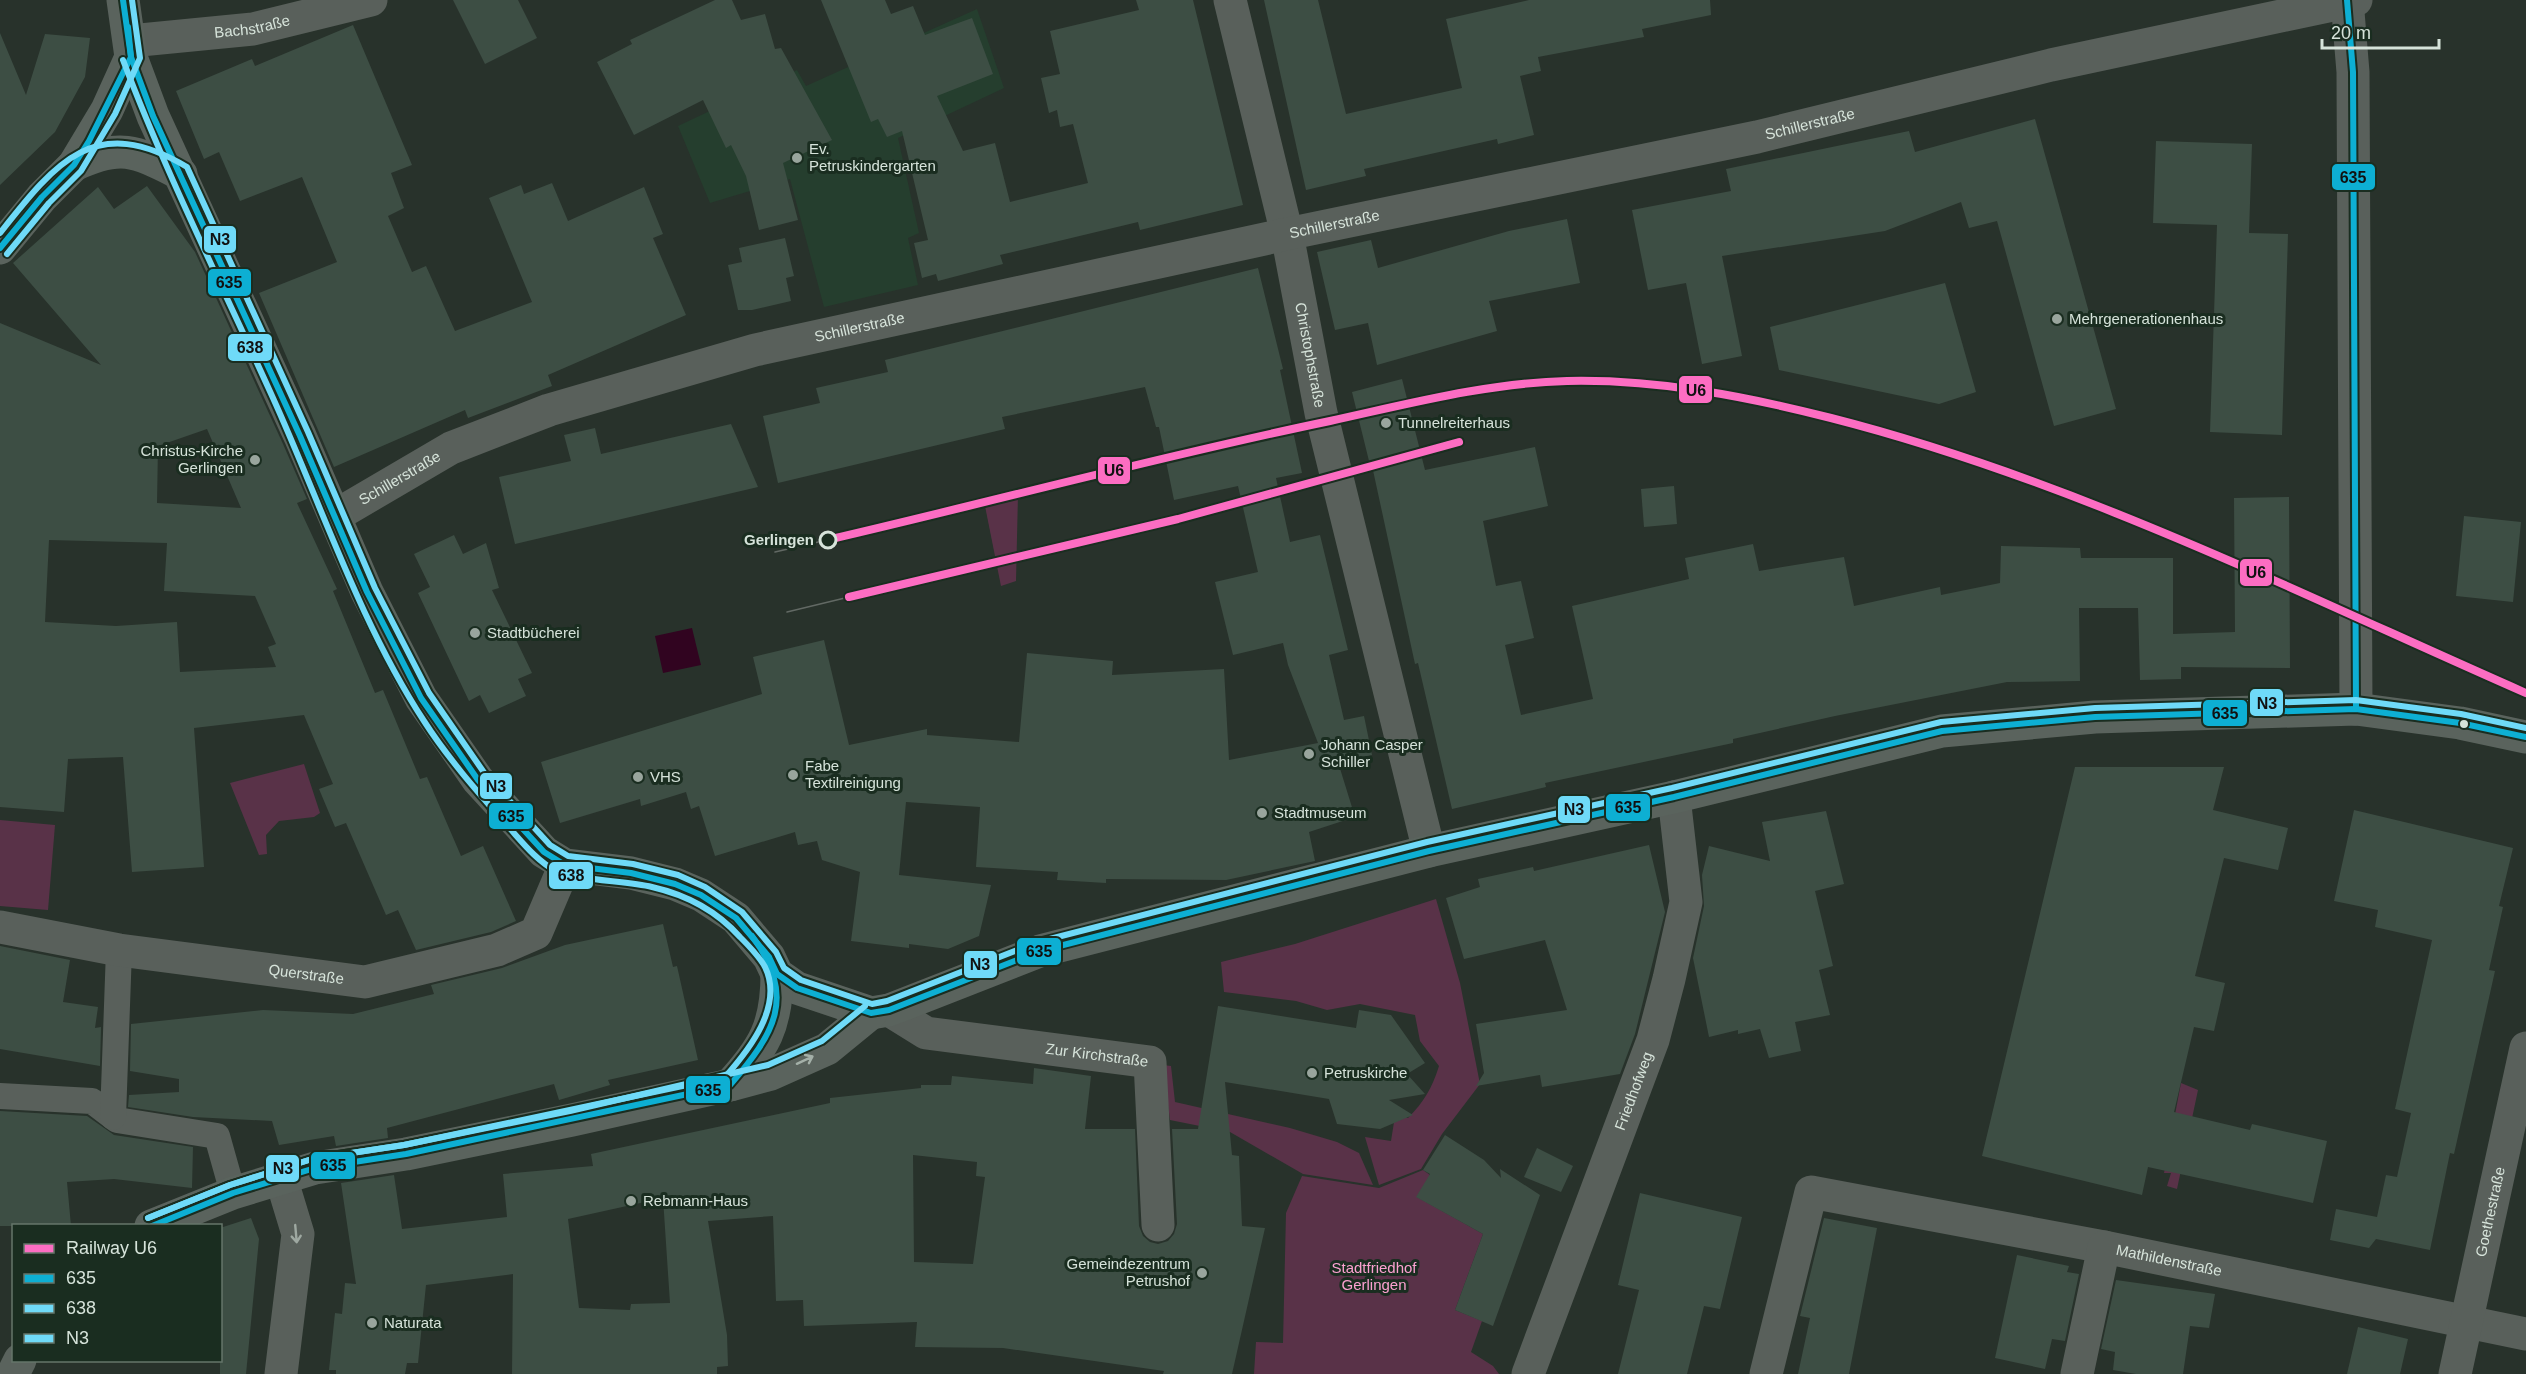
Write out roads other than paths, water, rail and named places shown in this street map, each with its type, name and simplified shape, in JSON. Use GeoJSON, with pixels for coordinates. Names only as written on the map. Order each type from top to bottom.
{"type":"FeatureCollection","features":[{"type":"Feature","properties":{"kind":"main road"},"geometry":{"type":"LineString","coordinates":[[123,0],[131,49],[153,116],[335,516],[367,592],[421,698],[478,780],[512,810],[544,852],[565,865],[631,873],[675,884],[701,895],[736,918],[769,957],[777,974],[777,1004],[757,1055],[730,1085]]}},
{"type":"Feature","properties":{"kind":"main road"},"geometry":{"type":"LineString","coordinates":[[0,248],[42,197],[74,165],[106,110],[131,49]]}},
{"type":"Feature","properties":{"kind":"main road"},"geometry":{"type":"LineString","coordinates":[[74,165],[102,152],[126,152],[181,174]]}},
{"type":"Feature","properties":{"kind":"main road"},"geometry":{"type":"LineString","coordinates":[[156,1224],[233,1193],[315,1168],[406,1154],[730,1085],[803,1062],[827,1050],[880,1011],[1040,951],[1429,851],[1674,797],[1942,731],[2096,717],[2356,709],[2460,723],[2526,737]]}},
{"type":"Feature","properties":{"kind":"main road"},"geometry":{"type":"LineString","coordinates":[[777,974],[797,988],[821,998],[880,1011]]}},
{"type":"Feature","properties":{"kind":"street","name":"Bachstraße"},"geometry":{"type":"LineString","coordinates":[[131,49],[254,28],[371,0]]}},
{"type":"Feature","properties":{"kind":"street","name":"Christophstraße"},"geometry":{"type":"LineString","coordinates":[[1230,0],[1287,234],[1321,413],[1429,851]]}},
{"type":"Feature","properties":{"kind":"street","name":"Schillerstraße"},"geometry":{"type":"LineString","coordinates":[[335,516],[451,448],[549,410],[755,350],[1287,234],[1757,137],[2051,65],[2350,0]]}},
{"type":"Feature","properties":{"kind":"street"},"geometry":{"type":"LineString","coordinates":[[2350,0],[2353,72],[2356,709]]}},
{"type":"Feature","properties":{"kind":"street","name":"Friedhofweg"},"geometry":{"type":"LineString","coordinates":[[1528,1374],[1653,1040],[1669,979],[1686,902],[1674,797]]}},
{"type":"Feature","properties":{"kind":"street","name":"Querstraße"},"geometry":{"type":"LineString","coordinates":[[0,927],[119,950],[365,982],[497,950],[536,933],[565,865]]}},
{"type":"Feature","properties":{"kind":"street"},"geometry":{"type":"LineString","coordinates":[[113,1117],[119,950]]}},
{"type":"Feature","properties":{"kind":"street","name":"Zur Kirchstraße"},"geometry":{"type":"LineString","coordinates":[[880,1011],[926,1033],[1150,1062],[1158,1225]]}},
{"type":"Feature","properties":{"kind":"street","name":"Goethestraße"},"geometry":{"type":"LineString","coordinates":[[2455,1374],[2526,1048]]}},
{"type":"Feature","properties":{"kind":"street"},"geometry":{"type":"LineString","coordinates":[[0,1096],[92,1101],[117,1120],[217,1136],[233,1193]]}},
{"type":"Feature","properties":{"kind":"street"},"geometry":{"type":"LineString","coordinates":[[281,1178],[298,1234],[281,1374]]}},
{"type":"Feature","properties":{"kind":"street","name":"Mathildenstraße"},"geometry":{"type":"LineString","coordinates":[[1766,1374],[1811,1192],[2104,1247],[2526,1334]]}},
{"type":"Feature","properties":{"kind":"street"},"geometry":{"type":"LineString","coordinates":[[2077,1374],[2104,1247]]}},
{"type":"Feature","properties":{"kind":"tram line"},"geometry":{"type":"LineString","coordinates":[[775,552],[827,540]]}},
{"type":"Feature","properties":{"kind":"tram line"},"geometry":{"type":"LineString","coordinates":[[787,612],[849,597]]}},
{"type":"Feature","properties":{"kind":"rail line","name":"U6"},"geometry":{"type":"LineString","coordinates":[[827,540],[1204,449],[1448,395],[1507,386],[1567,381],[1634,383],[1700,390],[1799,410],[1921,444],[2010,473],[2184,541],[2526,693]]}},
{"type":"Feature","properties":{"kind":"rail line","name":"U6"},"geometry":{"type":"LineString","coordinates":[[849,597],[1178,519],[1459,442]]}},
{"type":"Feature","properties":{"kind":"place","name":"Ev. Petruskindergarten"},"geometry":{"type":"Point","coordinates":[797,158]}},
{"type":"Feature","properties":{"kind":"place","name":"Mehrgenerationenhaus"},"geometry":{"type":"Point","coordinates":[2057,319]}},
{"type":"Feature","properties":{"kind":"place","name":"Tunnelreiterhaus"},"geometry":{"type":"Point","coordinates":[1386,423]}},
{"type":"Feature","properties":{"kind":"place","name":"Christus-Kirche Gerlingen"},"geometry":{"type":"Point","coordinates":[255,460]}},
{"type":"Feature","properties":{"kind":"place","name":"Gerlingen"},"geometry":{"type":"Point","coordinates":[828,540]}},
{"type":"Feature","properties":{"kind":"place","name":"Stadtbücherei"},"geometry":{"type":"Point","coordinates":[475,633]}},
{"type":"Feature","properties":{"kind":"place","name":"Johann Casper Schiller"},"geometry":{"type":"Point","coordinates":[1309,754]}},
{"type":"Feature","properties":{"kind":"place","name":"Fabe Textilreinigung"},"geometry":{"type":"Point","coordinates":[793,775]}},
{"type":"Feature","properties":{"kind":"place","name":"VHS"},"geometry":{"type":"Point","coordinates":[638,777]}},
{"type":"Feature","properties":{"kind":"place","name":"Stadtmuseum"},"geometry":{"type":"Point","coordinates":[1262,813]}},
{"type":"Feature","properties":{"kind":"place","name":"Petruskirche"},"geometry":{"type":"Point","coordinates":[1312,1073]}},
{"type":"Feature","properties":{"kind":"place","name":"Rebmann-Haus"},"geometry":{"type":"Point","coordinates":[631,1201]}},
{"type":"Feature","properties":{"kind":"place","name":"Gemeindezentrum Petrushof"},"geometry":{"type":"Point","coordinates":[1202,1273]}},
{"type":"Feature","properties":{"kind":"place","name":"Naturata"},"geometry":{"type":"Point","coordinates":[372,1323]}},
{"type":"Feature","properties":{"kind":"park label","name":"Stadtfriedhof Gerlingen"},"geometry":{"type":"Point","coordinates":[1374,1276]}}]}
